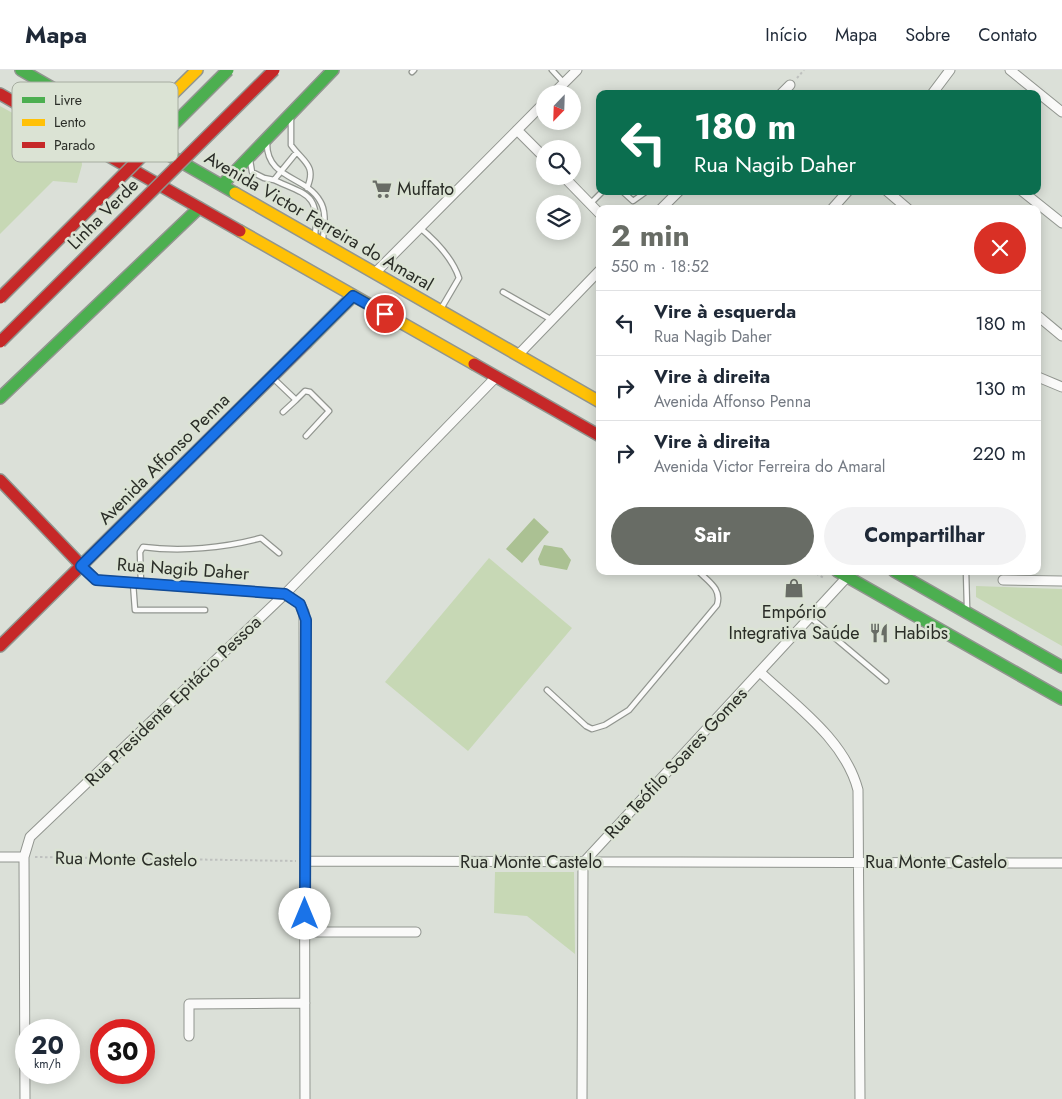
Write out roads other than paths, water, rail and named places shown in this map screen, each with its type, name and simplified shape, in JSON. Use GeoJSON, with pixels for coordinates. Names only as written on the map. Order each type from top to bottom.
{"type":"FeatureCollection","features":[{"type":"Feature","properties":{"kind":"main road","name":"Avenida Victor Ferreira do Amaral"},"geometry":{"type":"LineString","coordinates":[[21,70],[42,82]]}},
{"type":"Feature","properties":{"kind":"main road"},"geometry":{"type":"LineString","coordinates":[[178,89],[197,70]]}},
{"type":"Feature","properties":{"kind":"main road","name":"Linha Verde"},"geometry":{"type":"LineString","coordinates":[[178,120],[228,70]]}},
{"type":"Feature","properties":{"kind":"main road","name":"Linha Verde"},"geometry":{"type":"LineString","coordinates":[[0,342],[274,70]]}},
{"type":"Feature","properties":{"kind":"main road"},"geometry":{"type":"LineString","coordinates":[[222,185],[333,70]]}},
{"type":"Feature","properties":{"kind":"main road"},"geometry":{"type":"LineString","coordinates":[[0,94],[12,101]]}},
{"type":"Feature","properties":{"kind":"main road","name":"Avenida Victor Ferreira do Amaral"},"geometry":{"type":"LineString","coordinates":[[178,160],[596,400]]}},
{"type":"Feature","properties":{"kind":"main road"},"geometry":{"type":"LineString","coordinates":[[119,162],[596,434]]}},
{"type":"Feature","properties":{"kind":"main road","name":"Linha Verde"},"geometry":{"type":"LineString","coordinates":[[0,298],[136,162]]}},
{"type":"Feature","properties":{"kind":"main road"},"geometry":{"type":"LineString","coordinates":[[0,398],[199,208]]}},
{"type":"Feature","properties":{"kind":"main road","name":"Avenida Affonso Penna"},"geometry":{"type":"LineString","coordinates":[[0,646],[353,296]]}},
{"type":"Feature","properties":{"kind":"main road","name":"Rua Nagib Daher"},"geometry":{"type":"LineString","coordinates":[[0,480],[81,566]]}},
{"type":"Feature","properties":{"kind":"main road"},"geometry":{"type":"LineString","coordinates":[[850,575],[1062,699]]}},
{"type":"Feature","properties":{"kind":"main road"},"geometry":{"type":"LineString","coordinates":[[905,575],[967,613],[1062,667]]}},
{"type":"Feature","properties":{"kind":"street"},"geometry":{"type":"LineString","coordinates":[[564,83],[577,70]]}},
{"type":"Feature","properties":{"kind":"street"},"geometry":{"type":"LineString","coordinates":[[935,90],[950,70]]}},
{"type":"Feature","properties":{"kind":"street"},"geometry":{"type":"LineString","coordinates":[[1010,70],[1035,90]]}},
{"type":"Feature","properties":{"kind":"street"},"geometry":{"type":"LineString","coordinates":[[785,90],[790,85]]}},
{"type":"Feature","properties":{"kind":"street"},"geometry":{"type":"LineString","coordinates":[[1041,95],[1062,112]]}},
{"type":"Feature","properties":{"kind":"street"},"geometry":{"type":"LineString","coordinates":[[375,274],[419,227],[536,111]]}},
{"type":"Feature","properties":{"kind":"street"},"geometry":{"type":"LineString","coordinates":[[517,130],[536,149]]}},
{"type":"Feature","properties":{"kind":"street"},"geometry":{"type":"LineString","coordinates":[[572,185],[596,210]]}},
{"type":"Feature","properties":{"kind":"street"},"geometry":{"type":"LineString","coordinates":[[665,205],[675,195]]}},
{"type":"Feature","properties":{"kind":"street"},"geometry":{"type":"LineString","coordinates":[[836,205],[844,195]]}},
{"type":"Feature","properties":{"kind":"street"},"geometry":{"type":"LineString","coordinates":[[892,195],[903,205]]}},
{"type":"Feature","properties":{"kind":"street"},"geometry":{"type":"LineString","coordinates":[[1027,195],[1040,205]]}},
{"type":"Feature","properties":{"kind":"street"},"geometry":{"type":"LineString","coordinates":[[1041,206],[1062,223]]}},
{"type":"Feature","properties":{"kind":"street"},"geometry":{"type":"LineString","coordinates":[[518,355],[596,274]]}},
{"type":"Feature","properties":{"kind":"street"},"geometry":{"type":"LineString","coordinates":[[1041,318],[1062,336]]}},
{"type":"Feature","properties":{"kind":"street","name":"Rua Presidente Epitácio Pessoa"},"geometry":{"type":"LineString","coordinates":[[24,857],[30,837],[285,594],[496,377]]}},
{"type":"Feature","properties":{"kind":"street"},"geometry":{"type":"LineString","coordinates":[[1041,378],[1062,387]]}},
{"type":"Feature","properties":{"kind":"street","name":"Rua Nagib Daher"},"geometry":{"type":"LineString","coordinates":[[81,566],[96,580],[285,594]]}},
{"type":"Feature","properties":{"kind":"street","name":"Rua Teófilo Soares Gomes"},"geometry":{"type":"LineString","coordinates":[[583,863],[810,618],[847,575]]}},
{"type":"Feature","properties":{"kind":"street"},"geometry":{"type":"LineString","coordinates":[[1003,580],[1062,581]]}},
{"type":"Feature","properties":{"kind":"street"},"geometry":{"type":"LineString","coordinates":[[285,594],[300,604],[306,620],[305,1099]]}},
{"type":"Feature","properties":{"kind":"street"},"geometry":{"type":"LineString","coordinates":[[760,672],[833,742],[855,776],[858,790],[860,862],[860,1099]]}},
{"type":"Feature","properties":{"kind":"street"},"geometry":{"type":"LineString","coordinates":[[0,857],[24,857],[25,1099]]}},
{"type":"Feature","properties":{"kind":"street","name":"Rua Monte Castelo"},"geometry":{"type":"LineString","coordinates":[[306,861],[1062,863]]}},
{"type":"Feature","properties":{"kind":"street"},"geometry":{"type":"LineString","coordinates":[[582,1099],[583,863]]}},
{"type":"Feature","properties":{"kind":"street"},"geometry":{"type":"LineString","coordinates":[[305,932],[416,932]]}},
{"type":"Feature","properties":{"kind":"street"},"geometry":{"type":"LineString","coordinates":[[189,1036],[189,1004],[305,1003]]}},
{"type":"Feature","properties":{"kind":"lane"},"geometry":{"type":"LineString","coordinates":[[552,70],[564,83]]}},
{"type":"Feature","properties":{"kind":"lane"},"geometry":{"type":"LineString","coordinates":[[289,115],[292,123],[291,146],[310,168],[311,178],[307,188]]}},
{"type":"Feature","properties":{"kind":"lane"},"geometry":{"type":"LineString","coordinates":[[267,138],[267,156],[291,180],[315,193],[323,207],[325,218],[319,241]]}},
{"type":"Feature","properties":{"kind":"lane"},"geometry":{"type":"LineString","coordinates":[[274,180],[296,153]]}},
{"type":"Feature","properties":{"kind":"lane"},"geometry":{"type":"LineString","coordinates":[[251,155],[249,163],[252,172],[303,193],[314,202],[319,241]]}},
{"type":"Feature","properties":{"kind":"lane"},"geometry":{"type":"LineString","coordinates":[[590,204],[599,195]]}},
{"type":"Feature","properties":{"kind":"lane"},"geometry":{"type":"LineString","coordinates":[[626,195],[633,201],[643,195]]}},
{"type":"Feature","properties":{"kind":"lane"},"geometry":{"type":"LineString","coordinates":[[419,227],[434,240],[455,265],[459,278],[440,311]]}},
{"type":"Feature","properties":{"kind":"lane"},"geometry":{"type":"LineString","coordinates":[[503,292],[552,320]]}},
{"type":"Feature","properties":{"kind":"lane"},"geometry":{"type":"LineString","coordinates":[[272,376],[296,400]]}},
{"type":"Feature","properties":{"kind":"lane"},"geometry":{"type":"LineString","coordinates":[[283,412],[305,391],[310,392],[329,412],[306,436]]}},
{"type":"Feature","properties":{"kind":"lane"},"geometry":{"type":"LineString","coordinates":[[205,610],[135,610],[140,552],[143,547],[163,549],[233,545],[261,538],[279,553]]}},
{"type":"Feature","properties":{"kind":"lane"},"geometry":{"type":"LineString","coordinates":[[547,690],[586,726],[592,729],[605,725],[629,710],[717,605],[718,591],[702,575]]}},
{"type":"Feature","properties":{"kind":"lane"},"geometry":{"type":"LineString","coordinates":[[966,575],[967,613]]}},
{"type":"Feature","properties":{"kind":"lane"},"geometry":{"type":"LineString","coordinates":[[810,618],[886,681]]}},
{"type":"Feature","properties":{"kind":"place","name":"Muffato"},"geometry":{"type":"Point","coordinates":[382,189]}},
{"type":"Feature","properties":{"kind":"place","name":"Empório Integrativa Saúde"},"geometry":{"type":"Point","coordinates":[794,588]}},
{"type":"Feature","properties":{"kind":"place","name":"Habibs"},"geometry":{"type":"Point","coordinates":[879,633]}}]}
